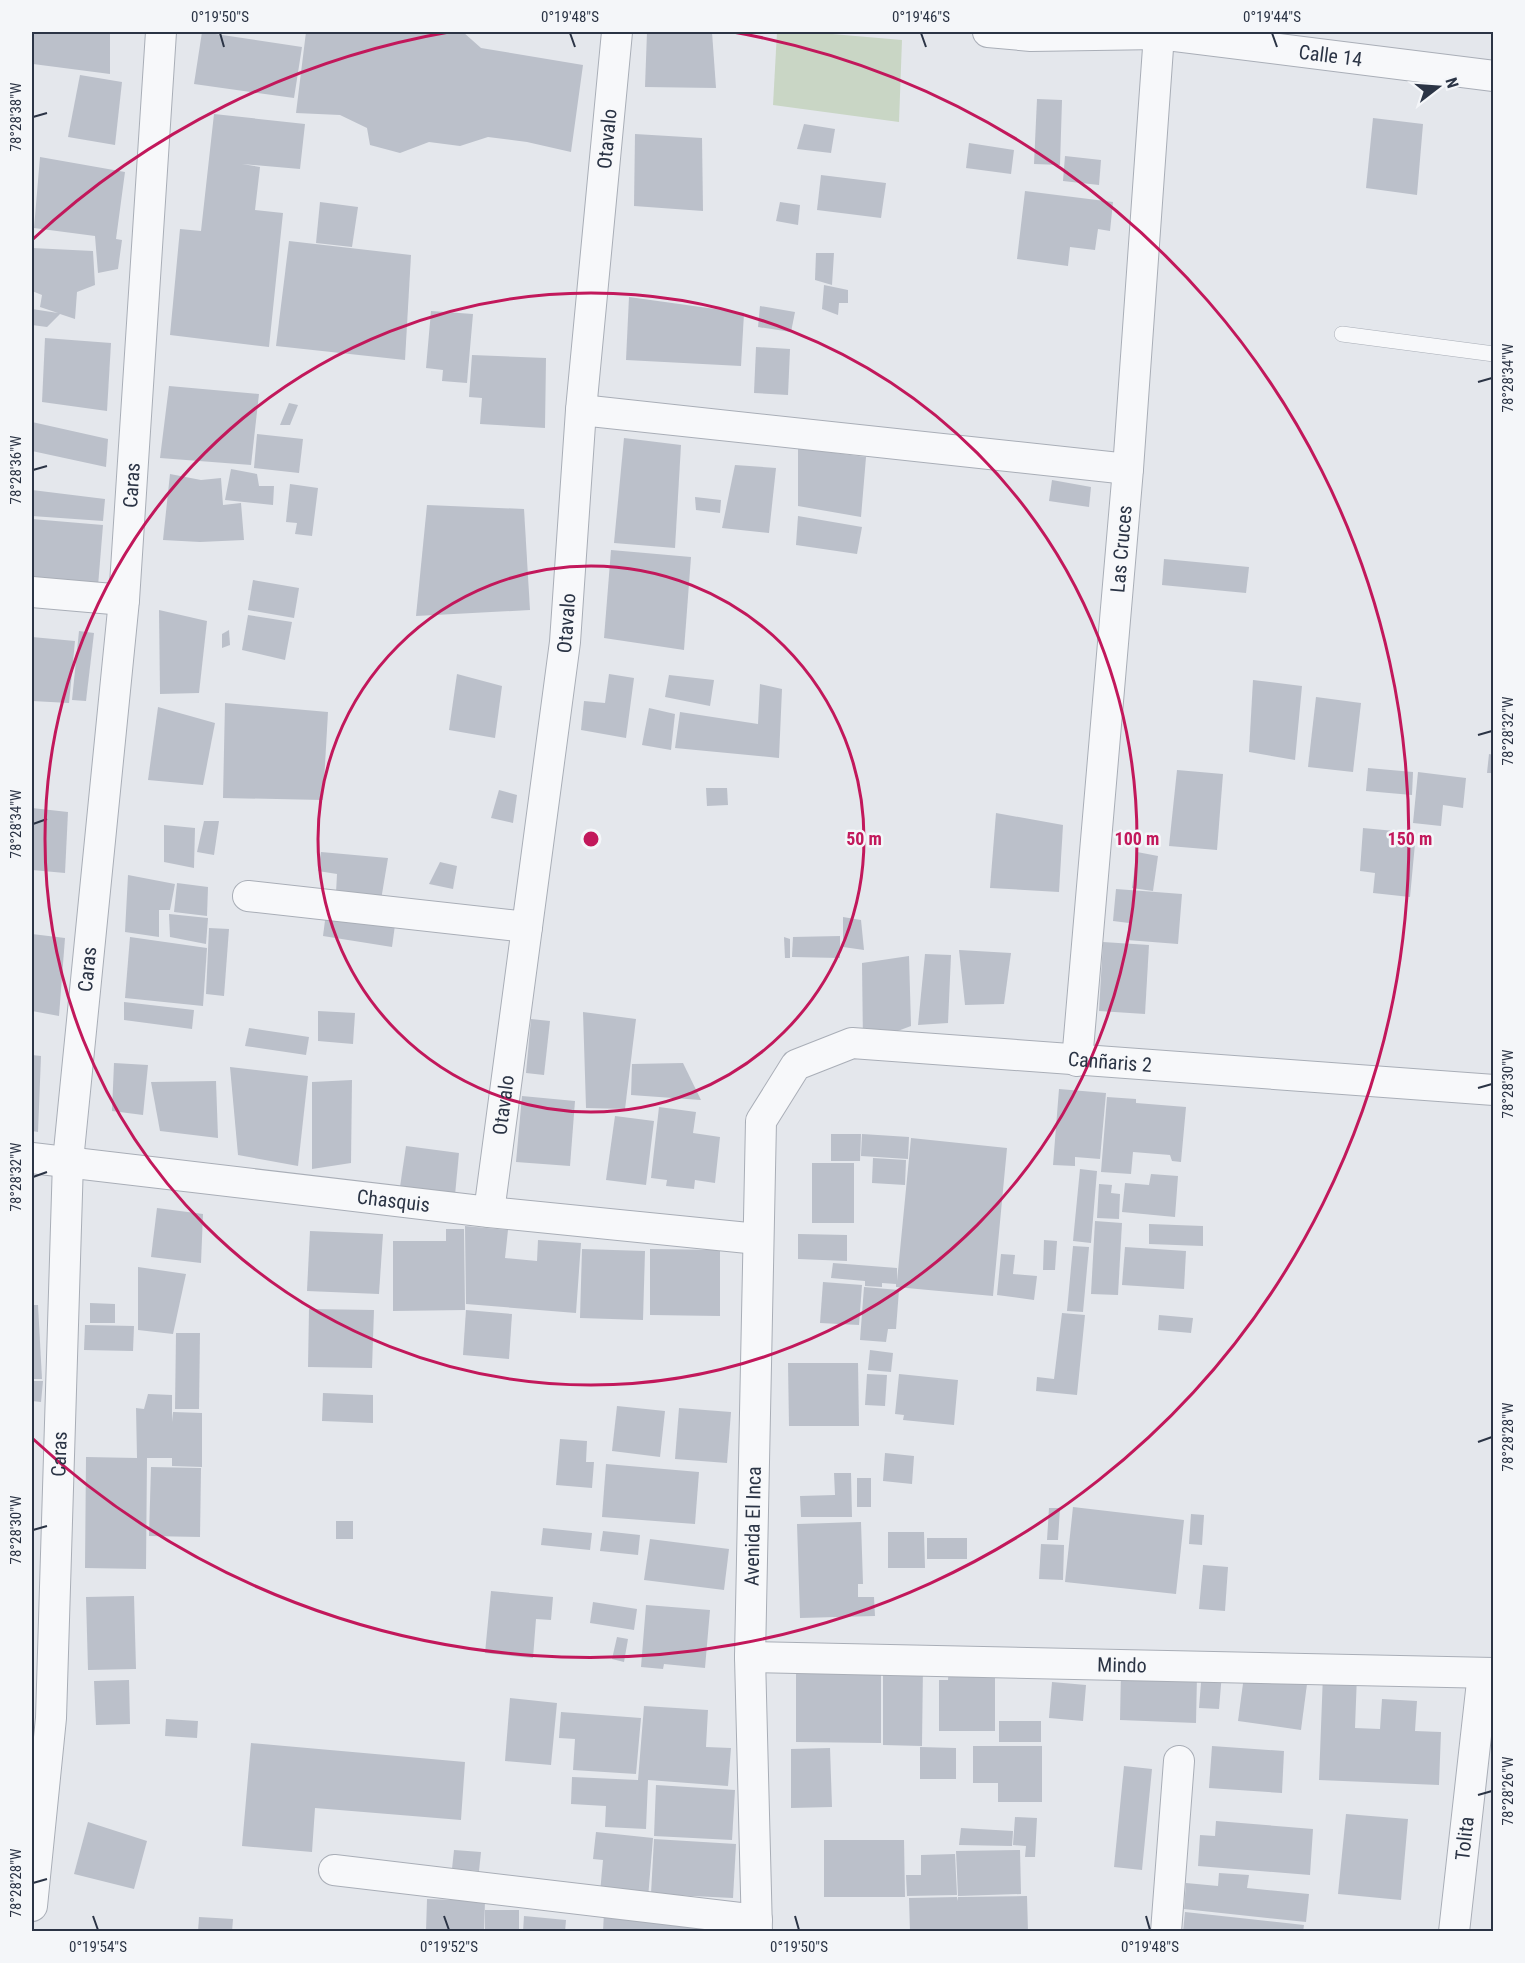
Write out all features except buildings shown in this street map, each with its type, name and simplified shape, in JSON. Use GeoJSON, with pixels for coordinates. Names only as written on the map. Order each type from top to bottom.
{"type":"FeatureCollection","features":[{"type":"Feature","properties":{"kind":"street","name":"Caras"},"geometry":{"type":"LineString","coordinates":[[32,1906],[68,1161],[124,600],[161,32]]}},
{"type":"Feature","properties":{"kind":"street","name":"Otavalo"},"geometry":{"type":"LineString","coordinates":[[489,1212],[565,642],[581,410],[617,32]]}},
{"type":"Feature","properties":{"kind":"street","name":"Calle 14"},"geometry":{"type":"LineString","coordinates":[[988,32],[1031,36],[1159,34],[1494,76]]}},
{"type":"Feature","properties":{"kind":"street","name":"Las Cruces"},"geometry":{"type":"LineString","coordinates":[[1077,1061],[1128,469],[1159,34]]}},
{"type":"Feature","properties":{"kind":"street"},"geometry":{"type":"LineString","coordinates":[[581,410],[1128,469]]}},
{"type":"Feature","properties":{"kind":"street"},"geometry":{"type":"LineString","coordinates":[[32,592],[124,600]]}},
{"type":"Feature","properties":{"kind":"street"},"geometry":{"type":"LineString","coordinates":[[248,896],[526,927]]}},
{"type":"Feature","properties":{"kind":"street","name":"Canñaris 2"},"geometry":{"type":"LineString","coordinates":[[761,1121],[796,1065],[852,1043],[1494,1090]]}},
{"type":"Feature","properties":{"kind":"street","name":"Avenida El Inca"},"geometry":{"type":"LineString","coordinates":[[757,1926],[750,1657],[761,1121]]}},
{"type":"Feature","properties":{"kind":"street","name":"Chasquis"},"geometry":{"type":"LineString","coordinates":[[32,1158],[489,1212],[758,1239]]}},
{"type":"Feature","properties":{"kind":"street","name":"Mindo"},"geometry":{"type":"LineString","coordinates":[[750,1657],[1488,1673]]}},
{"type":"Feature","properties":{"kind":"street","name":"Tolita"},"geometry":{"type":"LineString","coordinates":[[1454,1932],[1488,1673]]}},
{"type":"Feature","properties":{"kind":"street"},"geometry":{"type":"LineString","coordinates":[[1166,1932],[1179,1761]]}},
{"type":"Feature","properties":{"kind":"street"},"geometry":{"type":"LineString","coordinates":[[334,1870],[757,1926]]}},
{"type":"Feature","properties":{"kind":"lane"},"geometry":{"type":"LineString","coordinates":[[1342,334],[1494,354]]}},
{"type":"Feature","properties":{"kind":"green space"},"geometry":{"type":"Polygon","coordinates":[[[777,32],[809,32],[902,40],[899,122],[773,105],[777,32]]]}}]}
